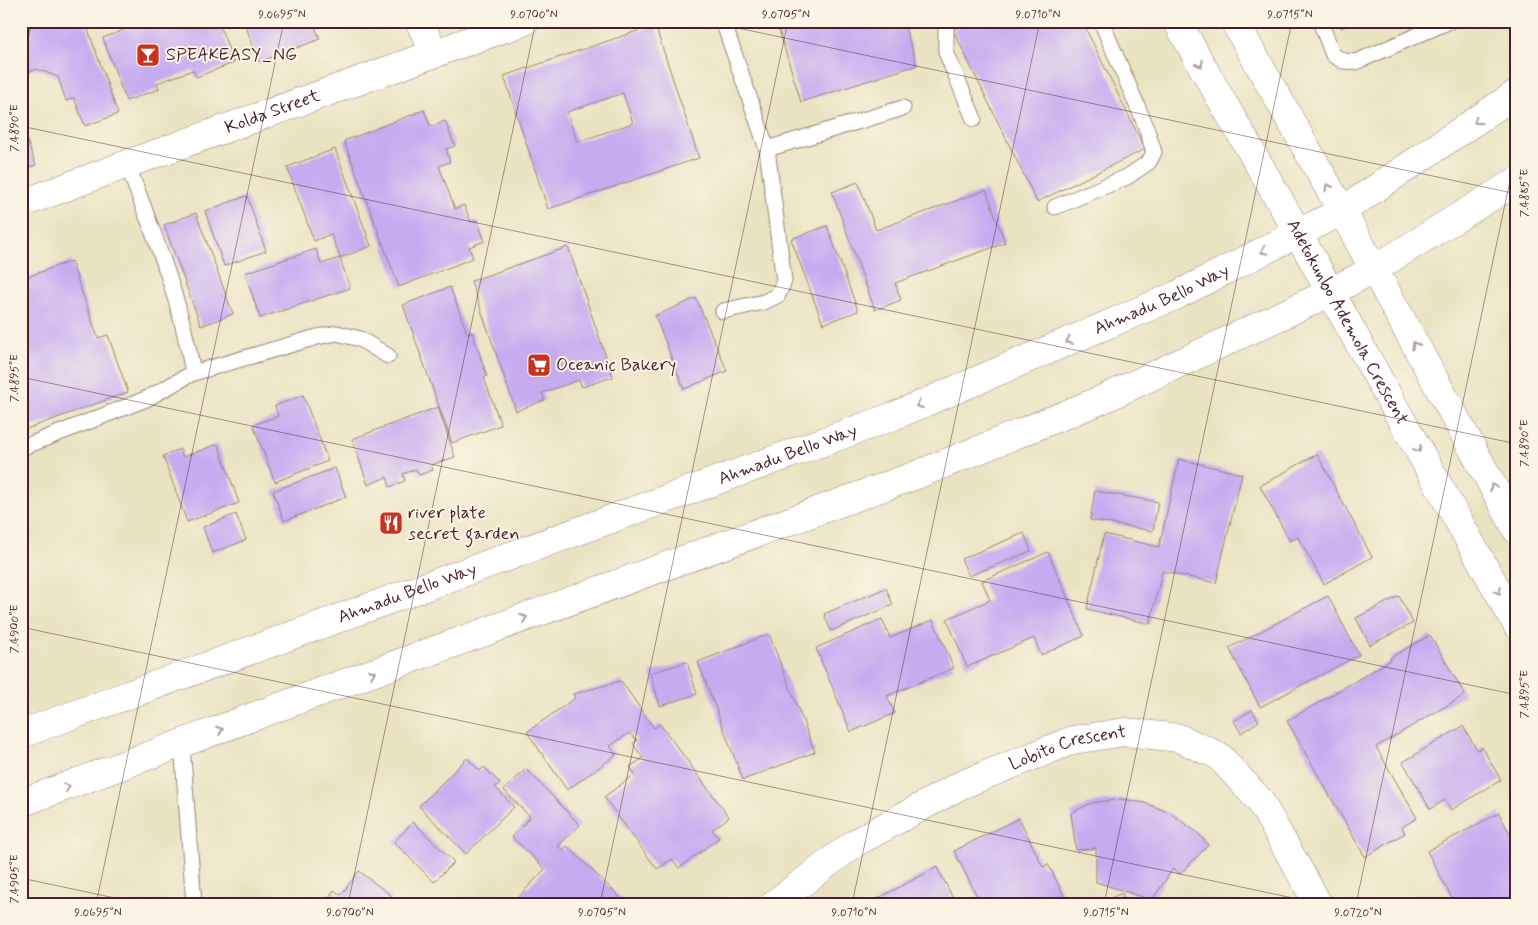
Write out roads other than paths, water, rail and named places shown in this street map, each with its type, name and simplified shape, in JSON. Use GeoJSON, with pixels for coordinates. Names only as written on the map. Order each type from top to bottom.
{"type":"FeatureCollection","features":[{"type":"Feature","properties":{"kind":"main road"},"geometry":{"type":"LineString","coordinates":[[419,21],[434,54]]}},
{"type":"Feature","properties":{"kind":"main road","name":"Kolda Street"},"geometry":{"type":"LineString","coordinates":[[21,204],[525,21]]}},
{"type":"Feature","properties":{"kind":"main road","name":"Adetokunbo Ademola Crescent"},"geometry":{"type":"LineString","coordinates":[[1177,21],[1210,83],[1298,234],[1329,293],[1517,625]]}},
{"type":"Feature","properties":{"kind":"main road"},"geometry":{"type":"LineString","coordinates":[[1234,21],[1342,211],[1517,530]]}},
{"type":"Feature","properties":{"kind":"main road","name":"Ahmadu Bello Way"},"geometry":{"type":"LineString","coordinates":[[21,734],[894,416],[1177,295],[1342,211],[1517,93]]}},
{"type":"Feature","properties":{"kind":"main road"},"geometry":{"type":"LineString","coordinates":[[21,803],[919,474],[1101,400],[1329,293],[1374,269],[1517,181]]}},
{"type":"Feature","properties":{"kind":"main road","name":"Lobito Crescent"},"geometry":{"type":"LineString","coordinates":[[774,904],[855,843],[961,785],[1073,740],[1126,732],[1179,738],[1219,756],[1260,801],[1318,904]]}},
{"type":"Feature","properties":{"kind":"lane"},"geometry":{"type":"LineString","coordinates":[[723,21],[767,149],[784,281],[778,295],[764,302],[723,311]]}},
{"type":"Feature","properties":{"kind":"lane"},"geometry":{"type":"LineString","coordinates":[[946,21],[946,52],[974,119]]}},
{"type":"Feature","properties":{"kind":"lane"},"geometry":{"type":"LineString","coordinates":[[1055,208],[1127,177],[1149,162],[1154,152],[1145,124],[1101,21]]}},
{"type":"Feature","properties":{"kind":"lane"},"geometry":{"type":"LineString","coordinates":[[1320,21],[1333,55],[1343,61],[1356,62],[1450,22]]}},
{"type":"Feature","properties":{"kind":"lane"},"geometry":{"type":"LineString","coordinates":[[767,149],[904,108]]}},
{"type":"Feature","properties":{"kind":"lane"},"geometry":{"type":"LineString","coordinates":[[127,164],[165,263],[188,345],[193,373]]}},
{"type":"Feature","properties":{"kind":"lane"},"geometry":{"type":"LineString","coordinates":[[21,448],[146,400],[193,373],[316,336],[338,333],[360,339],[388,356]]}},
{"type":"Feature","properties":{"kind":"lane"},"geometry":{"type":"LineString","coordinates":[[182,745],[192,903]]}},
{"type":"Feature","properties":{"kind":"place","name":"SPEAKEASY_NG"},"geometry":{"type":"Point","coordinates":[148,55]}},
{"type":"Feature","properties":{"kind":"place","name":"Oceanic Bakery"},"geometry":{"type":"Point","coordinates":[539,365]}},
{"type":"Feature","properties":{"kind":"place","name":"river plate secret garden"},"geometry":{"type":"Point","coordinates":[391,523]}}]}
